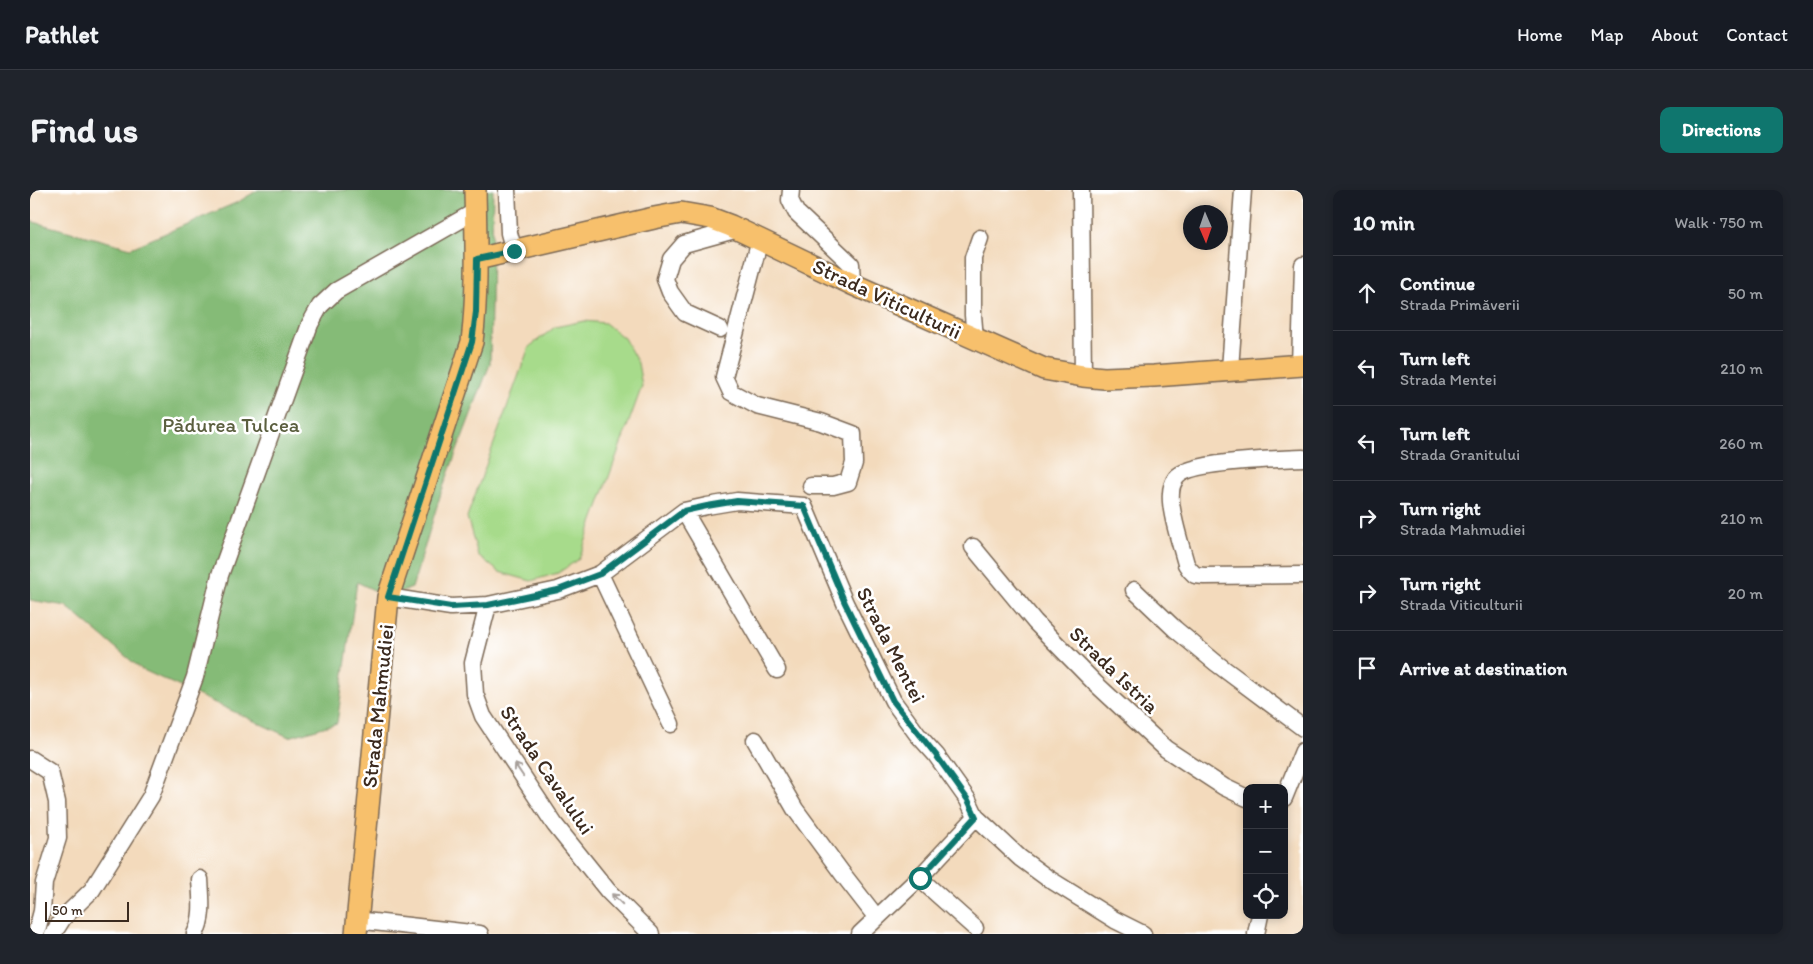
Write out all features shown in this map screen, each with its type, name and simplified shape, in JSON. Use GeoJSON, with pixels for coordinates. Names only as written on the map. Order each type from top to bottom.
{"type":"FeatureCollection","features":[{"type":"Feature","properties":{"kind":"main road","name":"Strada Mahmudiei"},"geometry":{"type":"LineString","coordinates":[[356,927],[388,597],[472,342],[476,312],[475,200]]}},
{"type":"Feature","properties":{"kind":"main road","name":"Strada Viticulturii"},"geometry":{"type":"LineString","coordinates":[[477,259],[681,213],[710,218],[738,229],[852,284],[1044,369],[1104,378],[1301,365]]}},
{"type":"Feature","properties":{"kind":"street"},"geometry":{"type":"LineString","coordinates":[[507,190],[508,233],[514,251]]}},
{"type":"Feature","properties":{"kind":"street"},"geometry":{"type":"LineString","coordinates":[[791,190],[790,200],[796,212],[851,264],[852,284]]}},
{"type":"Feature","properties":{"kind":"street"},"geometry":{"type":"LineString","coordinates":[[1081,190],[1083,376]]}},
{"type":"Feature","properties":{"kind":"street"},"geometry":{"type":"LineString","coordinates":[[1230,369],[1242,190]]}},
{"type":"Feature","properties":{"kind":"street"},"geometry":{"type":"LineString","coordinates":[[53,934],[64,918],[92,890],[151,796],[195,677],[220,575],[310,324],[320,306],[336,291],[475,200]]}},
{"type":"Feature","properties":{"kind":"street"},"geometry":{"type":"LineString","coordinates":[[720,330],[685,313],[670,292],[665,279],[671,259],[684,244],[738,229]]}},
{"type":"Feature","properties":{"kind":"street"},"geometry":{"type":"LineString","coordinates":[[975,339],[973,258],[980,238]]}},
{"type":"Feature","properties":{"kind":"street"},"geometry":{"type":"LineString","coordinates":[[760,239],[724,378],[731,392],[757,406],[821,422],[853,434],[854,463],[848,482],[833,486],[811,486]]}},
{"type":"Feature","properties":{"kind":"street"},"geometry":{"type":"LineString","coordinates":[[1301,365],[1303,265]]}},
{"type":"Feature","properties":{"kind":"street"},"geometry":{"type":"LineString","coordinates":[[1303,458],[1236,462],[1195,469],[1176,477],[1171,491],[1170,502],[1186,564],[1195,575],[1303,574]]}},
{"type":"Feature","properties":{"kind":"street","name":"Strada Mentei"},"geometry":{"type":"LineString","coordinates":[[684,511],[737,501],[804,506],[845,603],[893,701],[941,762],[968,800],[976,817],[1020,858],[1046,877],[1115,920],[1143,934]]}},
{"type":"Feature","properties":{"kind":"street"},"geometry":{"type":"LineString","coordinates":[[388,597],[451,607],[488,605],[558,590],[600,574],[684,511],[777,670]]}},
{"type":"Feature","properties":{"kind":"street","name":"Strada Istria"},"geometry":{"type":"LineString","coordinates":[[973,547],[1035,622],[1095,683],[1166,749],[1224,788],[1243,796]]}},
{"type":"Feature","properties":{"kind":"street"},"geometry":{"type":"LineString","coordinates":[[600,574],[671,724]]}},
{"type":"Feature","properties":{"kind":"street"},"geometry":{"type":"LineString","coordinates":[[1134,590],[1175,629],[1216,663],[1303,728]]}},
{"type":"Feature","properties":{"kind":"street","name":"Strada Cavalului"},"geometry":{"type":"LineString","coordinates":[[488,605],[473,663],[474,694],[483,716],[555,826],[608,891],[651,934]]}},
{"type":"Feature","properties":{"kind":"street"},"geometry":{"type":"LineString","coordinates":[[755,740],[795,809],[877,918]]}},
{"type":"Feature","properties":{"kind":"street"},"geometry":{"type":"LineString","coordinates":[[1288,788],[1303,751]]}},
{"type":"Feature","properties":{"kind":"street"},"geometry":{"type":"LineString","coordinates":[[30,759],[50,772],[57,811],[58,838],[44,883],[42,911],[36,934]]}},
{"type":"Feature","properties":{"kind":"street"},"geometry":{"type":"LineString","coordinates":[[860,934],[920,878],[976,817]]}},
{"type":"Feature","properties":{"kind":"street"},"geometry":{"type":"LineString","coordinates":[[920,878],[975,928]]}},
{"type":"Feature","properties":{"kind":"street"},"geometry":{"type":"LineString","coordinates":[[194,934],[200,923],[202,905],[200,879]]}},
{"type":"Feature","properties":{"kind":"street"},"geometry":{"type":"LineString","coordinates":[[1256,934],[1259,919]]}},
{"type":"Feature","properties":{"kind":"street"},"geometry":{"type":"LineString","coordinates":[[356,927],[480,934]]}},
{"type":"Feature","properties":{"kind":"green space","name":"Pădurea Tulcea"},"geometry":{"type":"Polygon","coordinates":[[[258,190],[493,190],[490,364],[441,493],[412,588],[388,597],[357,582],[337,723],[289,737],[141,669],[66,606],[30,600],[30,221],[131,248],[238,202],[258,190]]]}},
{"type":"Feature","properties":{"kind":"green space"},"geometry":{"type":"Polygon","coordinates":[[[584,321],[605,323],[624,338],[638,363],[642,386],[579,559],[558,573],[531,581],[499,572],[478,555],[467,517],[529,347],[555,327],[584,321]]]}},
{"type":"Feature","properties":{"kind":"route"},"geometry":{"type":"LineString","coordinates":[[514,251],[477,259],[476,312],[472,342],[388,597],[451,607],[488,605],[558,590],[600,574],[684,511],[737,501],[804,506],[845,603],[884,685],[917,734],[936,755],[968,800],[976,817],[920,878]]}}]}
